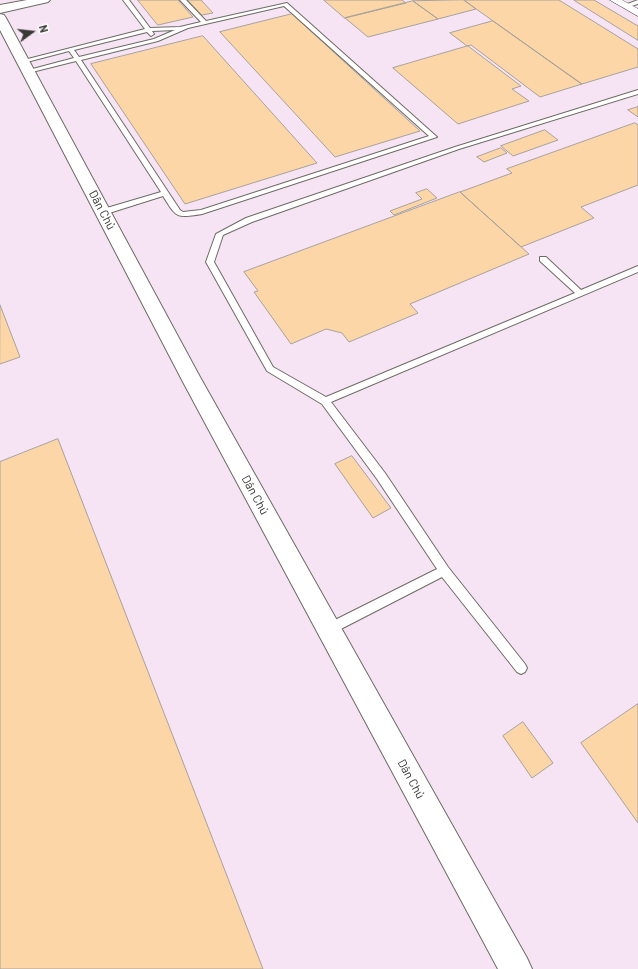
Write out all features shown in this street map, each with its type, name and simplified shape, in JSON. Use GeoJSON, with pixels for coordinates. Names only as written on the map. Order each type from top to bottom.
{"type":"FeatureCollection","features":[{"type":"Feature","properties":{"kind":"main road"},"geometry":{"type":"LineString","coordinates":[[0,9],[44,0]]}},
{"type":"Feature","properties":{"kind":"main road","name":"Dân Chủ"},"geometry":{"type":"LineString","coordinates":[[0,18],[190,375],[516,969]]}},
{"type":"Feature","properties":{"kind":"street"},"geometry":{"type":"LineString","coordinates":[[615,0],[638,13]]}},
{"type":"Feature","properties":{"kind":"lane"},"geometry":{"type":"LineString","coordinates":[[126,0],[156,40]]}},
{"type":"Feature","properties":{"kind":"lane"},"geometry":{"type":"LineString","coordinates":[[183,0],[204,22]]}},
{"type":"Feature","properties":{"kind":"lane"},"geometry":{"type":"LineString","coordinates":[[625,6],[638,2]]}},
{"type":"Feature","properties":{"kind":"lane"},"geometry":{"type":"LineString","coordinates":[[25,66],[78,59],[156,40],[186,27],[204,22],[285,4],[434,138],[202,212],[182,214],[177,212],[78,59],[71,50]]}},
{"type":"Feature","properties":{"kind":"lane"},"geometry":{"type":"LineString","coordinates":[[25,66],[71,50],[148,30],[186,27]]}},
{"type":"Feature","properties":{"kind":"lane"},"geometry":{"type":"LineString","coordinates":[[521,668],[444,571],[381,476],[325,401],[270,369],[210,262],[220,234],[249,220],[457,148],[638,92]]}},
{"type":"Feature","properties":{"kind":"lane"},"geometry":{"type":"LineString","coordinates":[[103,212],[165,193]]}},
{"type":"Feature","properties":{"kind":"lane"},"geometry":{"type":"LineString","coordinates":[[543,260],[579,292]]}},
{"type":"Feature","properties":{"kind":"lane"},"geometry":{"type":"LineString","coordinates":[[325,401],[579,292],[638,269]]}},
{"type":"Feature","properties":{"kind":"lane"},"geometry":{"type":"LineString","coordinates":[[329,629],[444,571]]}},
{"type":"Feature","properties":{"kind":"shaded area"},"geometry":{"type":"Polygon","coordinates":[[[0,0],[638,0],[638,969],[0,969],[0,0]]]}},
{"type":"Feature","properties":{"kind":"building"},"geometry":{"type":"Polygon","coordinates":[[[138,0],[178,0],[193,17],[158,25],[138,0]]]}},
{"type":"Feature","properties":{"kind":"building"},"geometry":{"type":"Polygon","coordinates":[[[188,0],[201,0],[213,13],[202,15],[188,0]]]}},
{"type":"Feature","properties":{"kind":"building"},"geometry":{"type":"Polygon","coordinates":[[[324,0],[402,0],[406,3],[345,18],[324,0]]]}},
{"type":"Feature","properties":{"kind":"building"},"geometry":{"type":"Polygon","coordinates":[[[464,0],[559,0],[638,49],[638,67],[582,84],[464,0]]]}},
{"type":"Feature","properties":{"kind":"building"},"geometry":{"type":"Polygon","coordinates":[[[464,0],[476,9],[438,19],[413,1],[464,0]]]}},
{"type":"Feature","properties":{"kind":"building"},"geometry":{"type":"Polygon","coordinates":[[[574,0],[594,0],[638,26],[638,40],[574,0]]]}},
{"type":"Feature","properties":{"kind":"building"},"geometry":{"type":"Polygon","coordinates":[[[413,1],[438,19],[368,37],[345,18],[413,1]]]}},
{"type":"Feature","properties":{"kind":"building"},"geometry":{"type":"Polygon","coordinates":[[[292,14],[420,131],[335,157],[220,32],[292,14]]]}},
{"type":"Feature","properties":{"kind":"building"},"geometry":{"type":"Polygon","coordinates":[[[493,21],[582,84],[540,97],[471,45],[467,46],[450,33],[493,21]]]}},
{"type":"Feature","properties":{"kind":"building"},"geometry":{"type":"Polygon","coordinates":[[[203,36],[317,163],[185,204],[91,64],[203,36]]]}},
{"type":"Feature","properties":{"kind":"building"},"geometry":{"type":"Polygon","coordinates":[[[468,46],[521,86],[512,89],[529,101],[458,124],[393,68],[468,46]]]}},
{"type":"Feature","properties":{"kind":"building"},"geometry":{"type":"Polygon","coordinates":[[[638,107],[638,117],[628,110],[638,107]]]}},
{"type":"Feature","properties":{"kind":"building"},"geometry":{"type":"Polygon","coordinates":[[[635,123],[638,125],[638,185],[581,207],[594,218],[521,247],[460,192],[512,173],[507,169],[635,123]]]}},
{"type":"Feature","properties":{"kind":"building"},"geometry":{"type":"Polygon","coordinates":[[[545,130],[558,140],[513,156],[501,146],[545,130]]]}},
{"type":"Feature","properties":{"kind":"building"},"geometry":{"type":"Polygon","coordinates":[[[501,148],[507,153],[484,162],[477,157],[501,148]]]}},
{"type":"Feature","properties":{"kind":"building"},"geometry":{"type":"Polygon","coordinates":[[[427,189],[437,198],[394,215],[390,211],[422,199],[416,193],[427,189]]]}},
{"type":"Feature","properties":{"kind":"building"},"geometry":{"type":"Polygon","coordinates":[[[460,192],[529,254],[410,304],[418,313],[349,342],[342,333],[326,329],[291,344],[254,292],[258,291],[244,272],[460,192]]]}},
{"type":"Feature","properties":{"kind":"building"},"geometry":{"type":"Polygon","coordinates":[[[0,305],[20,357],[0,364],[0,305]]]}},
{"type":"Feature","properties":{"kind":"building"},"geometry":{"type":"Polygon","coordinates":[[[58,439],[263,969],[0,969],[0,462],[58,439]]]}},
{"type":"Feature","properties":{"kind":"building"},"geometry":{"type":"Polygon","coordinates":[[[352,456],[391,508],[373,518],[335,464],[352,456]]]}},
{"type":"Feature","properties":{"kind":"building"},"geometry":{"type":"Polygon","coordinates":[[[638,704],[638,823],[581,743],[638,704]]]}},
{"type":"Feature","properties":{"kind":"building"},"geometry":{"type":"Polygon","coordinates":[[[523,722],[553,763],[532,778],[503,736],[523,722]]]}}]}
